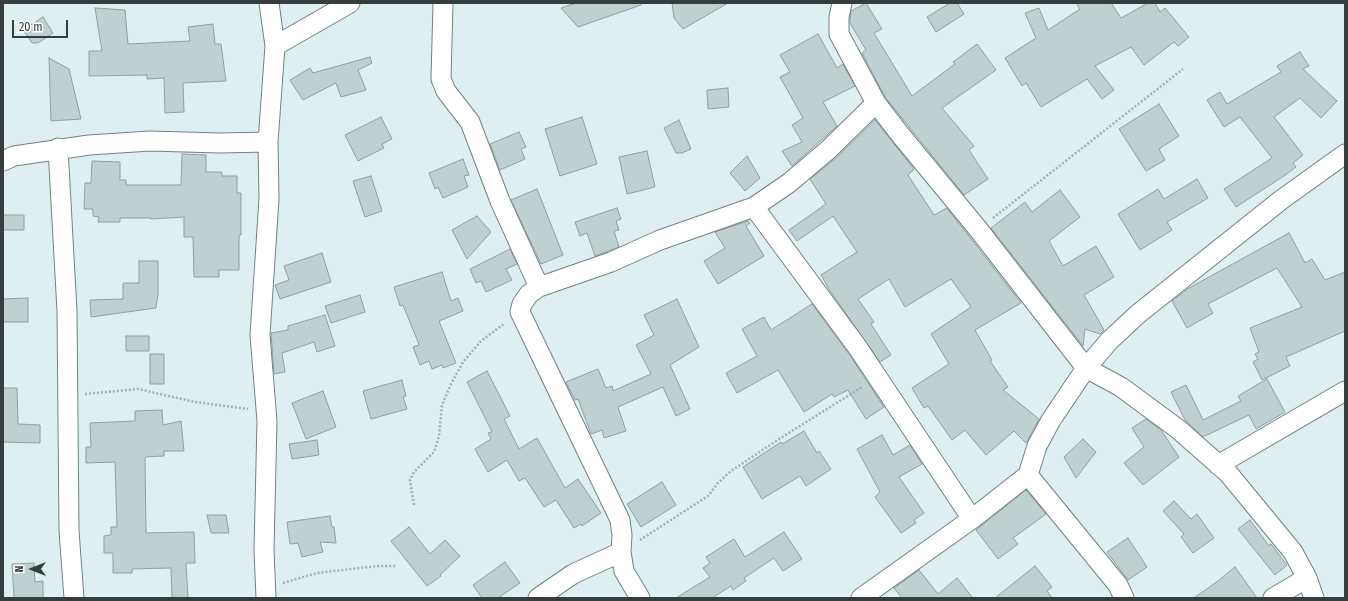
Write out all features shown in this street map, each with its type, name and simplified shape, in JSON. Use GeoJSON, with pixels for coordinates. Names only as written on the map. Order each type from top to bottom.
{"type":"FeatureCollection","features":[{"type":"Feature","properties":{"kind":"street"},"geometry":{"type":"LineString","coordinates":[[265,592],[266,410],[260,335],[269,199],[268,142],[275,46],[269,3]]}},
{"type":"Feature","properties":{"kind":"street"},"geometry":{"type":"LineString","coordinates":[[275,46],[350,3]]}},
{"type":"Feature","properties":{"kind":"street"},"geometry":{"type":"LineString","coordinates":[[443,3],[441,79],[446,91],[470,122],[500,201],[539,287]]}},
{"type":"Feature","properties":{"kind":"street"},"geometry":{"type":"LineString","coordinates":[[842,3],[839,17],[839,34],[876,103],[978,229],[1086,368],[1121,386],[1178,429],[1228,473],[1292,552],[1307,578],[1314,598]]}},
{"type":"Feature","properties":{"kind":"street"},"geometry":{"type":"LineString","coordinates":[[640,598],[624,571],[621,552],[621,527],[613,504],[520,312],[525,299],[539,287],[611,262],[660,240],[754,207],[788,183],[828,150],[876,103]]}},
{"type":"Feature","properties":{"kind":"street"},"geometry":{"type":"LineString","coordinates":[[3,161],[14,156],[58,148],[150,141],[220,143],[268,142]]}},
{"type":"Feature","properties":{"kind":"street"},"geometry":{"type":"LineString","coordinates":[[58,148],[67,311],[68,531],[74,598]]}},
{"type":"Feature","properties":{"kind":"street"},"geometry":{"type":"LineString","coordinates":[[872,595],[1028,475],[1037,446],[1044,433],[1086,368],[1109,341],[1138,314],[1281,200],[1345,154]]}},
{"type":"Feature","properties":{"kind":"street"},"geometry":{"type":"LineString","coordinates":[[754,207],[858,348],[972,519]]}},
{"type":"Feature","properties":{"kind":"street"},"geometry":{"type":"LineString","coordinates":[[1218,465],[1345,391]]}},
{"type":"Feature","properties":{"kind":"street"},"geometry":{"type":"LineString","coordinates":[[1028,475],[1118,586],[1124,598]]}},
{"type":"Feature","properties":{"kind":"street"},"geometry":{"type":"LineString","coordinates":[[538,598],[573,574],[621,552]]}},
{"type":"Feature","properties":{"kind":"street"},"geometry":{"type":"LineString","coordinates":[[1273,598],[1307,578]]}},
{"type":"Feature","properties":{"kind":"path"},"geometry":{"type":"LineString","coordinates":[[978,229],[1183,69]]}},
{"type":"Feature","properties":{"kind":"path"},"geometry":{"type":"LineString","coordinates":[[414,506],[410,480],[414,472],[434,452],[439,436],[442,405],[451,384],[464,362],[481,341],[520,312]]}},
{"type":"Feature","properties":{"kind":"path"},"geometry":{"type":"LineString","coordinates":[[621,552],[708,496],[726,475],[756,454],[877,377]]}},
{"type":"Feature","properties":{"kind":"path"},"geometry":{"type":"LineString","coordinates":[[68,396],[138,389],[195,402],[266,410]]}},
{"type":"Feature","properties":{"kind":"path"},"geometry":{"type":"LineString","coordinates":[[265,592],[276,586],[317,573],[377,566],[396,566]]}},
{"type":"Feature","properties":{"kind":"building"},"geometry":{"type":"Polygon","coordinates":[[[576,3],[641,3],[641,5],[578,27],[561,8],[576,3]]]}},
{"type":"Feature","properties":{"kind":"building"},"geometry":{"type":"Polygon","coordinates":[[[672,3],[728,3],[683,29],[674,18],[672,3]]]}},
{"type":"Feature","properties":{"kind":"building"},"geometry":{"type":"Polygon","coordinates":[[[866,3],[882,29],[874,33],[912,96],[955,64],[953,62],[977,44],[996,70],[942,108],[974,146],[969,150],[988,179],[964,195],[885,97],[862,53],[866,50],[850,23],[850,18],[851,11],[866,3]]]}},
{"type":"Feature","properties":{"kind":"building"},"geometry":{"type":"Polygon","coordinates":[[[950,3],[957,3],[964,14],[936,32],[927,17],[950,3]]]}},
{"type":"Feature","properties":{"kind":"building"},"geometry":{"type":"Polygon","coordinates":[[[1076,3],[1111,3],[1121,18],[1148,3],[1155,3],[1160,12],[1165,8],[1189,37],[1178,46],[1174,42],[1144,65],[1131,47],[1095,66],[1114,90],[1102,99],[1087,79],[1041,107],[1026,83],[1022,86],[1005,58],[1036,38],[1025,13],[1039,8],[1048,30],[1080,9],[1076,3]]]}},
{"type":"Feature","properties":{"kind":"building"},"geometry":{"type":"Polygon","coordinates":[[[95,8],[125,10],[128,44],[190,41],[188,27],[213,24],[215,44],[221,44],[226,81],[183,83],[184,112],[165,113],[164,78],[147,79],[147,75],[89,76],[89,51],[102,51],[95,8]]]}},
{"type":"Feature","properties":{"kind":"building"},"geometry":{"type":"Polygon","coordinates":[[[43,17],[53,33],[38,43],[32,43],[23,30],[43,17]]]}},
{"type":"Feature","properties":{"kind":"building"},"geometry":{"type":"Polygon","coordinates":[[[818,34],[837,68],[843,64],[855,86],[823,102],[837,126],[792,166],[782,151],[802,142],[792,125],[803,118],[780,77],[790,72],[780,55],[818,34]]]}},
{"type":"Feature","properties":{"kind":"building"},"geometry":{"type":"Polygon","coordinates":[[[1300,52],[1309,66],[1303,69],[1337,101],[1321,118],[1300,98],[1274,117],[1303,155],[1293,163],[1296,167],[1236,207],[1224,189],[1272,158],[1240,117],[1224,127],[1207,100],[1220,92],[1227,104],[1281,72],[1277,66],[1300,52]]]}},
{"type":"Feature","properties":{"kind":"building"},"geometry":{"type":"Polygon","coordinates":[[[370,57],[372,63],[358,70],[366,90],[341,97],[336,83],[303,100],[290,80],[310,68],[313,73],[370,57]]]}},
{"type":"Feature","properties":{"kind":"building"},"geometry":{"type":"Polygon","coordinates":[[[49,58],[69,69],[81,119],[51,121],[49,58]]]}},
{"type":"Feature","properties":{"kind":"building"},"geometry":{"type":"Polygon","coordinates":[[[728,88],[729,107],[708,109],[707,90],[728,88]]]}},
{"type":"Feature","properties":{"kind":"building"},"geometry":{"type":"Polygon","coordinates":[[[1159,104],[1179,136],[1159,149],[1165,160],[1146,171],[1119,129],[1159,104]]]}},
{"type":"Feature","properties":{"kind":"building"},"geometry":{"type":"Polygon","coordinates":[[[381,117],[392,139],[382,144],[384,148],[358,161],[345,135],[381,117]]]}},
{"type":"Feature","properties":{"kind":"building"},"geometry":{"type":"Polygon","coordinates":[[[582,117],[597,164],[560,176],[545,129],[582,117]]]}},
{"type":"Feature","properties":{"kind":"building"},"geometry":{"type":"Polygon","coordinates":[[[679,120],[691,149],[682,153],[676,153],[664,128],[679,120]]]}},
{"type":"Feature","properties":{"kind":"building"},"geometry":{"type":"Polygon","coordinates":[[[875,120],[914,169],[908,175],[934,215],[947,208],[1021,303],[975,330],[992,360],[990,361],[1008,387],[1003,390],[1039,419],[1026,443],[1014,431],[986,455],[965,430],[952,440],[928,406],[924,408],[912,388],[949,364],[931,334],[971,307],[951,279],[905,307],[889,279],[858,299],[874,322],[871,324],[891,355],[880,362],[830,291],[821,275],[857,252],[833,216],[797,241],[789,230],[826,204],[810,179],[836,158],[875,120]]]}},
{"type":"Feature","properties":{"kind":"building"},"geometry":{"type":"Polygon","coordinates":[[[519,132],[526,147],[521,149],[525,159],[500,170],[490,144],[519,132]]]}},
{"type":"Feature","properties":{"kind":"building"},"geometry":{"type":"Polygon","coordinates":[[[647,151],[655,187],[627,194],[619,157],[647,151]]]}},
{"type":"Feature","properties":{"kind":"building"},"geometry":{"type":"Polygon","coordinates":[[[182,154],[206,155],[206,172],[222,172],[222,176],[237,176],[237,193],[241,193],[239,270],[219,270],[219,277],[194,277],[193,237],[184,237],[184,217],[151,219],[120,218],[120,222],[98,222],[99,217],[93,216],[93,209],[84,209],[85,183],[91,183],[92,161],[120,162],[120,180],[126,180],[126,185],[181,185],[182,154]]]}},
{"type":"Feature","properties":{"kind":"building"},"geometry":{"type":"Polygon","coordinates":[[[747,156],[760,178],[745,191],[730,173],[747,156]]]}},
{"type":"Feature","properties":{"kind":"building"},"geometry":{"type":"Polygon","coordinates":[[[463,159],[469,175],[464,176],[468,187],[443,198],[438,187],[435,189],[429,173],[463,159]]]}},
{"type":"Feature","properties":{"kind":"building"},"geometry":{"type":"Polygon","coordinates":[[[371,176],[382,211],[365,217],[353,181],[371,176]]]}},
{"type":"Feature","properties":{"kind":"building"},"geometry":{"type":"Polygon","coordinates":[[[1197,179],[1208,198],[1167,222],[1172,230],[1140,250],[1118,214],[1158,189],[1164,199],[1197,179]]]}},
{"type":"Feature","properties":{"kind":"building"},"geometry":{"type":"Polygon","coordinates":[[[537,189],[563,255],[541,264],[511,200],[537,189]]]}},
{"type":"Feature","properties":{"kind":"building"},"geometry":{"type":"Polygon","coordinates":[[[1060,190],[1080,217],[1049,241],[1063,266],[1096,246],[1114,277],[1084,295],[1104,330],[1100,334],[1085,329],[1083,346],[991,228],[1025,202],[1032,212],[1060,190]]]}},
{"type":"Feature","properties":{"kind":"building"},"geometry":{"type":"Polygon","coordinates":[[[617,208],[621,219],[616,221],[619,230],[614,231],[619,247],[595,256],[587,233],[580,236],[575,222],[617,208]]]}},
{"type":"Feature","properties":{"kind":"building"},"geometry":{"type":"Polygon","coordinates":[[[3,215],[24,215],[24,230],[3,230],[3,215]]]}},
{"type":"Feature","properties":{"kind":"building"},"geometry":{"type":"Polygon","coordinates":[[[477,216],[491,232],[467,259],[452,230],[477,216]]]}},
{"type":"Feature","properties":{"kind":"building"},"geometry":{"type":"Polygon","coordinates":[[[748,221],[750,223],[746,226],[764,256],[718,284],[704,261],[725,248],[715,232],[748,221]]]}},
{"type":"Feature","properties":{"kind":"building"},"geometry":{"type":"Polygon","coordinates":[[[1289,233],[1305,263],[1312,259],[1325,280],[1345,272],[1345,331],[1286,357],[1290,366],[1262,380],[1253,362],[1258,359],[1255,354],[1259,352],[1250,328],[1302,307],[1277,268],[1208,304],[1213,313],[1187,328],[1172,301],[1189,288],[1289,233]]]}},
{"type":"Feature","properties":{"kind":"building"},"geometry":{"type":"Polygon","coordinates":[[[510,249],[517,264],[506,269],[512,280],[486,292],[481,281],[476,283],[470,269],[510,249]]]}},
{"type":"Feature","properties":{"kind":"building"},"geometry":{"type":"Polygon","coordinates":[[[322,253],[331,282],[280,299],[275,285],[289,280],[284,266],[322,253]]]}},
{"type":"Feature","properties":{"kind":"building"},"geometry":{"type":"Polygon","coordinates":[[[139,261],[158,261],[158,294],[156,308],[91,317],[90,300],[123,299],[123,283],[139,283],[139,261]]]}},
{"type":"Feature","properties":{"kind":"building"},"geometry":{"type":"Polygon","coordinates":[[[442,272],[451,301],[458,298],[463,311],[439,321],[456,363],[443,368],[442,365],[432,369],[429,361],[420,365],[413,347],[419,345],[418,342],[403,305],[400,306],[394,287],[442,272]]]}},
{"type":"Feature","properties":{"kind":"building"},"geometry":{"type":"Polygon","coordinates":[[[360,295],[365,312],[331,323],[325,306],[360,295]]]}},
{"type":"Feature","properties":{"kind":"building"},"geometry":{"type":"Polygon","coordinates":[[[28,298],[28,322],[3,322],[3,299],[28,298]]]}},
{"type":"Feature","properties":{"kind":"building"},"geometry":{"type":"Polygon","coordinates":[[[677,299],[699,347],[670,365],[690,409],[676,416],[663,387],[618,407],[626,431],[604,438],[602,430],[591,434],[578,399],[575,400],[566,382],[598,369],[606,388],[612,386],[613,391],[651,374],[636,345],[654,335],[644,315],[677,299]]]}},
{"type":"Feature","properties":{"kind":"building"},"geometry":{"type":"Polygon","coordinates":[[[812,304],[849,354],[884,407],[866,419],[848,390],[834,397],[832,394],[804,412],[778,370],[737,393],[726,373],[757,356],[742,329],[764,317],[771,330],[812,304]]]}},
{"type":"Feature","properties":{"kind":"building"},"geometry":{"type":"Polygon","coordinates":[[[325,315],[335,346],[317,352],[314,342],[282,353],[285,372],[274,374],[271,333],[288,330],[288,326],[325,315]]]}},
{"type":"Feature","properties":{"kind":"building"},"geometry":{"type":"Polygon","coordinates":[[[126,336],[149,336],[149,351],[126,351],[126,336]]]}},
{"type":"Feature","properties":{"kind":"building"},"geometry":{"type":"Polygon","coordinates":[[[150,354],[164,354],[164,384],[150,384],[150,354]]]}},
{"type":"Feature","properties":{"kind":"building"},"geometry":{"type":"Polygon","coordinates":[[[487,371],[510,416],[504,419],[519,449],[537,438],[565,488],[578,479],[601,513],[582,526],[581,524],[574,528],[556,500],[544,507],[525,478],[519,481],[507,460],[488,472],[475,449],[491,439],[488,433],[492,432],[467,382],[487,371]]]}},
{"type":"Feature","properties":{"kind":"building"},"geometry":{"type":"Polygon","coordinates":[[[1267,379],[1285,412],[1256,429],[1249,415],[1203,437],[1185,420],[1171,392],[1186,385],[1203,420],[1241,401],[1238,396],[1267,379]]]}},
{"type":"Feature","properties":{"kind":"building"},"geometry":{"type":"Polygon","coordinates":[[[402,380],[406,396],[403,397],[407,409],[371,419],[363,391],[402,380]]]}},
{"type":"Feature","properties":{"kind":"building"},"geometry":{"type":"Polygon","coordinates":[[[3,388],[17,388],[18,424],[40,425],[40,443],[3,442],[3,388]]]}},
{"type":"Feature","properties":{"kind":"building"},"geometry":{"type":"Polygon","coordinates":[[[323,391],[336,427],[306,439],[292,403],[323,391]]]}},
{"type":"Feature","properties":{"kind":"building"},"geometry":{"type":"Polygon","coordinates":[[[162,410],[163,425],[181,421],[184,451],[164,451],[164,456],[145,457],[146,533],[194,532],[195,563],[186,563],[188,598],[172,598],[171,568],[132,569],[132,573],[113,573],[113,553],[104,553],[104,536],[111,535],[111,527],[117,527],[115,462],[86,463],[86,447],[91,447],[90,423],[135,421],[135,411],[162,410]]]}},
{"type":"Feature","properties":{"kind":"building"},"geometry":{"type":"Polygon","coordinates":[[[1146,419],[1161,430],[1179,457],[1143,485],[1124,463],[1144,447],[1132,428],[1146,419]]]}},
{"type":"Feature","properties":{"kind":"building"},"geometry":{"type":"Polygon","coordinates":[[[804,431],[817,453],[819,451],[831,469],[806,486],[800,476],[762,499],[743,467],[781,442],[782,444],[804,431]]]}},
{"type":"Feature","properties":{"kind":"building"},"geometry":{"type":"Polygon","coordinates":[[[882,435],[893,455],[910,445],[922,464],[899,477],[924,513],[914,520],[916,523],[901,533],[875,497],[880,492],[857,449],[882,435]]]}},
{"type":"Feature","properties":{"kind":"building"},"geometry":{"type":"Polygon","coordinates":[[[1083,439],[1096,452],[1076,478],[1064,457],[1083,439]]]}},
{"type":"Feature","properties":{"kind":"building"},"geometry":{"type":"Polygon","coordinates":[[[317,440],[319,455],[292,459],[289,444],[317,440]]]}},
{"type":"Feature","properties":{"kind":"building"},"geometry":{"type":"Polygon","coordinates":[[[662,482],[676,505],[641,527],[627,504],[662,482]]]}},
{"type":"Feature","properties":{"kind":"building"},"geometry":{"type":"Polygon","coordinates":[[[1026,490],[1046,514],[1013,538],[1018,544],[998,559],[976,530],[1026,490]]]}},
{"type":"Feature","properties":{"kind":"building"},"geometry":{"type":"Polygon","coordinates":[[[1174,501],[1191,519],[1197,514],[1214,538],[1193,553],[1181,537],[1184,534],[1163,511],[1174,501]]]}},
{"type":"Feature","properties":{"kind":"building"},"geometry":{"type":"Polygon","coordinates":[[[207,515],[226,515],[229,533],[211,533],[207,515]]]}},
{"type":"Feature","properties":{"kind":"building"},"geometry":{"type":"Polygon","coordinates":[[[330,516],[332,527],[334,527],[336,543],[320,542],[323,552],[302,557],[298,543],[290,544],[287,522],[330,516]]]}},
{"type":"Feature","properties":{"kind":"building"},"geometry":{"type":"Polygon","coordinates":[[[1250,520],[1269,546],[1271,544],[1287,565],[1275,575],[1238,529],[1250,520]]]}},
{"type":"Feature","properties":{"kind":"building"},"geometry":{"type":"Polygon","coordinates":[[[409,527],[430,554],[445,540],[460,556],[440,575],[441,576],[427,586],[391,541],[409,527]]]}},
{"type":"Feature","properties":{"kind":"building"},"geometry":{"type":"Polygon","coordinates":[[[784,532],[802,559],[783,571],[774,558],[744,578],[746,581],[733,590],[731,586],[712,598],[676,598],[710,577],[703,568],[710,563],[706,557],[734,539],[745,557],[784,532]]]}},
{"type":"Feature","properties":{"kind":"building"},"geometry":{"type":"Polygon","coordinates":[[[1128,538],[1147,567],[1128,580],[1107,552],[1128,538]]]}},
{"type":"Feature","properties":{"kind":"building"},"geometry":{"type":"Polygon","coordinates":[[[505,562],[520,583],[498,598],[482,598],[473,585],[505,562]]]}},
{"type":"Feature","properties":{"kind":"building"},"geometry":{"type":"Polygon","coordinates":[[[34,563],[35,582],[43,581],[43,598],[14,598],[12,564],[34,563]]]}},
{"type":"Feature","properties":{"kind":"building"},"geometry":{"type":"Polygon","coordinates":[[[1035,566],[1052,587],[1047,591],[1052,598],[995,598],[1035,566]]]}},
{"type":"Feature","properties":{"kind":"building"},"geometry":{"type":"Polygon","coordinates":[[[1235,567],[1257,598],[1194,598],[1218,581],[1235,567]]]}},
{"type":"Feature","properties":{"kind":"building"},"geometry":{"type":"Polygon","coordinates":[[[919,570],[938,594],[957,578],[973,598],[902,598],[894,588],[919,570]]]}}]}
